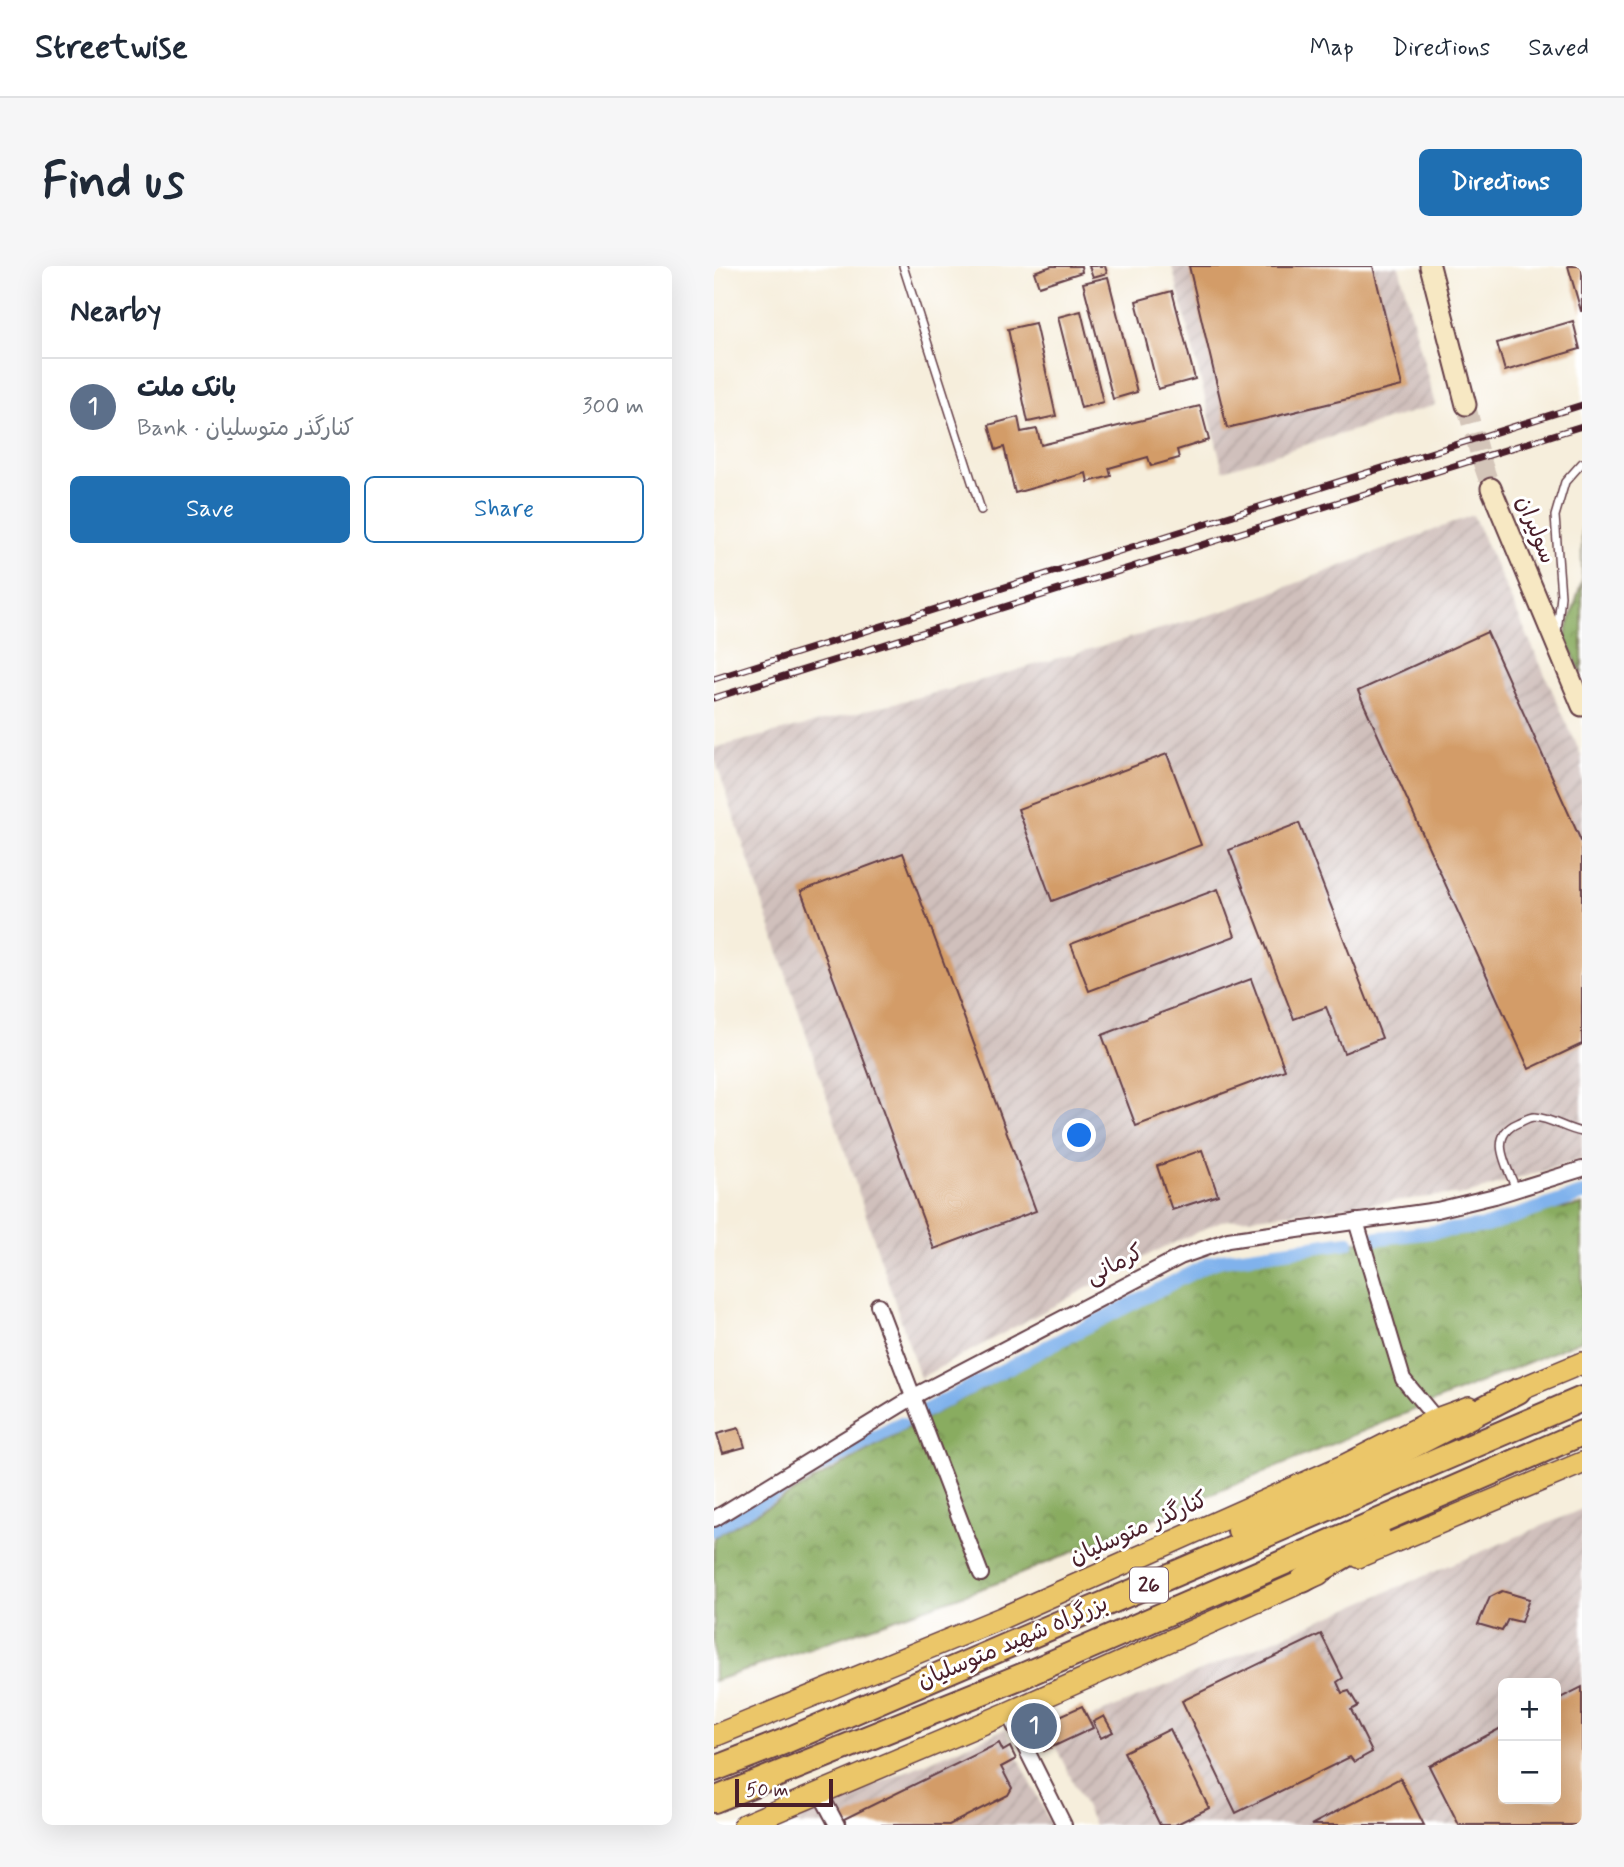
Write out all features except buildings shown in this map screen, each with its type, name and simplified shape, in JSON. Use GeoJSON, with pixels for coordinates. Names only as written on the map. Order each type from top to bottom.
{"type":"FeatureCollection","features":[{"type":"Feature","properties":{"kind":"highway"},"geometry":{"type":"LineString","coordinates":[[1137,1590],[1205,1547],[1371,1467],[1518,1391]]}},
{"type":"Feature","properties":{"kind":"highway","name":"بزرگراه شهید متوسلیان"},"geometry":{"type":"LineString","coordinates":[[714,1769],[783,1742],[1582,1399]]}},
{"type":"Feature","properties":{"kind":"highway","name":"بزرگراه شهید متوسلیان"},"geometry":{"type":"LineString","coordinates":[[714,1800],[1023,1676],[1582,1433]]}},
{"type":"Feature","properties":{"kind":"highway"},"geometry":{"type":"LineString","coordinates":[[1303,1580],[1467,1483]]}},
{"type":"Feature","properties":{"kind":"main road"},"geometry":{"type":"LineString","coordinates":[[1430,266],[1465,405]]}},
{"type":"Feature","properties":{"kind":"main road","name":"سولیران"},"geometry":{"type":"LineString","coordinates":[[1491,488],[1582,706]]}},
{"type":"Feature","properties":{"kind":"main road","name":"کنارگذر متوسلیان"},"geometry":{"type":"LineString","coordinates":[[714,1736],[1004,1617],[1162,1548],[1345,1465],[1436,1419],[1518,1391],[1582,1363]]}},
{"type":"Feature","properties":{"kind":"main road"},"geometry":{"type":"LineString","coordinates":[[744,1825],[1008,1713],[1303,1580],[1582,1462]]}},
{"type":"Feature","properties":{"kind":"street","name":"کرمانی"},"geometry":{"type":"LineString","coordinates":[[714,1519],[913,1398],[1156,1270],[1204,1248],[1228,1241],[1437,1210],[1582,1169]]}},
{"type":"Feature","properties":{"kind":"street"},"geometry":{"type":"LineString","coordinates":[[1356,1222],[1403,1379],[1436,1419]]}},
{"type":"Feature","properties":{"kind":"street"},"geometry":{"type":"LineString","coordinates":[[878,1305],[981,1574]]}},
{"type":"Feature","properties":{"kind":"street"},"geometry":{"type":"LineString","coordinates":[[1008,1713],[1064,1825]]}},
{"type":"Feature","properties":{"kind":"street"},"geometry":{"type":"LineString","coordinates":[[820,1793],[837,1825]]}},
{"type":"Feature","properties":{"kind":"lane"},"geometry":{"type":"LineString","coordinates":[[903,266],[982,510]]}},
{"type":"Feature","properties":{"kind":"lane"},"geometry":{"type":"LineString","coordinates":[[1555,646],[1561,596],[1555,516],[1565,482],[1582,463]]}},
{"type":"Feature","properties":{"kind":"lane"},"geometry":{"type":"LineString","coordinates":[[1516,1189],[1499,1145],[1502,1135],[1512,1125],[1532,1117],[1582,1132]]}},
{"type":"Feature","properties":{"kind":"shaded area"},"geometry":{"type":"Polygon","coordinates":[[[1172,266],[1399,266],[1435,405],[1223,470],[1172,266]]]}},
{"type":"Feature","properties":{"kind":"shaded area"},"geometry":{"type":"Polygon","coordinates":[[[1473,515],[1582,757],[1582,1159],[1464,1195],[1221,1221],[1152,1253],[920,1378],[714,756],[714,748],[951,689],[1227,610],[1473,515]]]}},
{"type":"Feature","properties":{"kind":"shaded area"},"geometry":{"type":"Polygon","coordinates":[[[1582,1509],[1582,1825],[1094,1825],[1050,1735],[1582,1509]]]}},
{"type":"Feature","properties":{"kind":"shaded area"},"geometry":{"type":"Polygon","coordinates":[[[1005,1729],[1051,1825],[781,1825],[1005,1729]]]}},
{"type":"Feature","properties":{"kind":"green space"},"geometry":{"type":"Polygon","coordinates":[[[1582,581],[1582,674],[1565,637],[1582,581]]]}},
{"type":"Feature","properties":{"kind":"green space"},"geometry":{"type":"Polygon","coordinates":[[[1582,1205],[1582,1340],[1003,1581],[714,1681],[714,1537],[918,1422],[1212,1266],[1582,1205]]]}},
{"type":"Feature","properties":{"kind":"waterway"},"geometry":{"type":"LineString","coordinates":[[1370,1239],[1486,1226],[1582,1194]]}},
{"type":"Feature","properties":{"kind":"waterway"},"geometry":{"type":"LineString","coordinates":[[1045,1348],[1209,1264],[1348,1242]]}},
{"type":"Feature","properties":{"kind":"waterway"},"geometry":{"type":"LineString","coordinates":[[919,1414],[1040,1351]]}},
{"type":"Feature","properties":{"kind":"waterway"},"geometry":{"type":"LineString","coordinates":[[714,1529],[815,1469],[901,1424]]}},
{"type":"Feature","properties":{"kind":"tunnel"},"geometry":{"type":"LineString","coordinates":[[1466,405],[1491,488]]}},
{"type":"Feature","properties":{"kind":"railway"},"geometry":{"type":"LineString","coordinates":[[714,679],[1582,405]]}},
{"type":"Feature","properties":{"kind":"railway"},"geometry":{"type":"LineString","coordinates":[[714,698],[1582,426]]}},
{"type":"Feature","properties":{"kind":"place","name":"بانک ملت"},"geometry":{"type":"Point","coordinates":[1034,1726]}}]}
